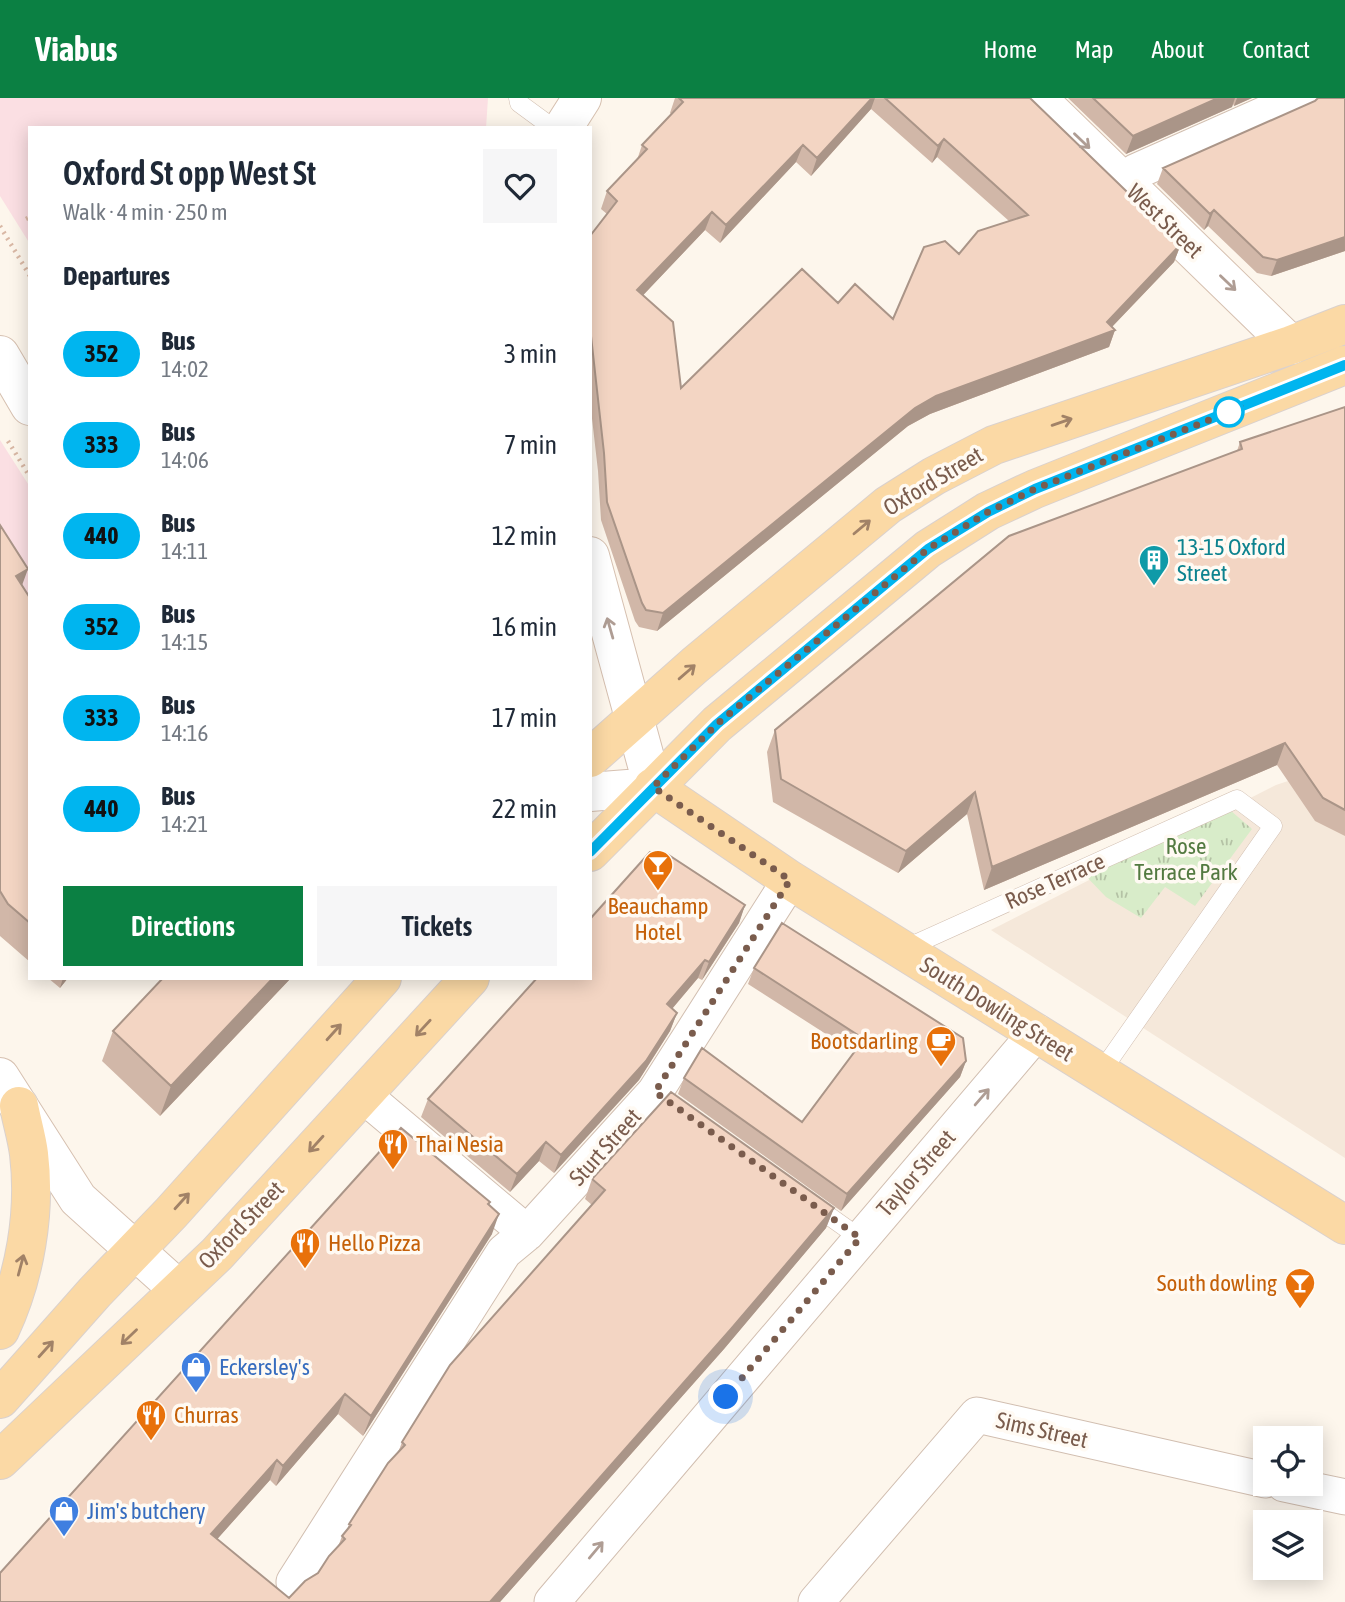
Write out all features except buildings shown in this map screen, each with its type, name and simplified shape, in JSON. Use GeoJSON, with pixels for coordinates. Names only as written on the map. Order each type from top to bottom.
{"type":"FeatureCollection","features":[{"type":"Feature","properties":{"kind":"main road"},"geometry":{"type":"LineString","coordinates":[[564,126],[582,98]]}},
{"type":"Feature","properties":{"kind":"main road","name":"West Street"},"geometry":{"type":"LineString","coordinates":[[1037,98],[1292,345]]}},
{"type":"Feature","properties":{"kind":"main road","name":"Oxford Street"},"geometry":{"type":"LineString","coordinates":[[592,756],[888,505],[934,476],[994,445],[1292,345],[1345,324]]}},
{"type":"Feature","properties":{"kind":"main road"},"geometry":{"type":"LineString","coordinates":[[0,355],[28,403]]}},
{"type":"Feature","properties":{"kind":"main road"},"geometry":{"type":"LineString","coordinates":[[592,850],[717,724],[917,558],[988,512],[1035,489],[1345,365]]}},
{"type":"Feature","properties":{"kind":"main road"},"geometry":{"type":"LineString","coordinates":[[592,563],[653,787]]}},
{"type":"Feature","properties":{"kind":"main road"},"geometry":{"type":"LineString","coordinates":[[592,792],[653,787]]}},
{"type":"Feature","properties":{"kind":"main road","name":"South Dowling Street"},"geometry":{"type":"LineString","coordinates":[[653,787],[790,880],[1345,1225]]}},
{"type":"Feature","properties":{"kind":"main road"},"geometry":{"type":"LineString","coordinates":[[0,1399],[380,980]]}},
{"type":"Feature","properties":{"kind":"main road","name":"Oxford Street"},"geometry":{"type":"LineString","coordinates":[[0,1460],[223,1248],[468,980]]}},
{"type":"Feature","properties":{"kind":"main road"},"geometry":{"type":"LineString","coordinates":[[9,1091],[78,1199],[178,1289]]}},
{"type":"Feature","properties":{"kind":"main road"},"geometry":{"type":"LineString","coordinates":[[0,1330],[27,1243],[32,1198],[29,1153],[9,1091]]}},
{"type":"Feature","properties":{"kind":"street"},"geometry":{"type":"LineString","coordinates":[[1127,184],[1135,172],[1301,98]]}},
{"type":"Feature","properties":{"kind":"street","name":"Sturt Street"},"geometry":{"type":"LineString","coordinates":[[294,1582],[504,1252],[527,1233],[661,1096],[790,880]]}},
{"type":"Feature","properties":{"kind":"street","name":"Taylor Street"},"geometry":{"type":"LineString","coordinates":[[552,1602],[1037,1032]]}},
{"type":"Feature","properties":{"kind":"street"},"geometry":{"type":"LineString","coordinates":[[362,1094],[527,1233]]}},
{"type":"Feature","properties":{"kind":"street","name":"Sims Street"},"geometry":{"type":"LineString","coordinates":[[816,1602],[977,1415],[1253,1477]]}},
{"type":"Feature","properties":{"kind":"street"},"geometry":{"type":"LineString","coordinates":[[1323,1492],[1345,1497]]}},
{"type":"Feature","properties":{"kind":"lane"},"geometry":{"type":"LineString","coordinates":[[518,98],[519,103],[550,126]]}},
{"type":"Feature","properties":{"kind":"lane","name":"Rose Terrace"},"geometry":{"type":"LineString","coordinates":[[902,950],[1237,799],[1273,826],[1101,1073]]}},
{"type":"Feature","properties":{"kind":"lane"},"geometry":{"type":"LineString","coordinates":[[803,1198],[860,1238]]}},
{"type":"Feature","properties":{"kind":"path"},"geometry":{"type":"LineString","coordinates":[[0,226],[28,272]]}},
{"type":"Feature","properties":{"kind":"path"},"geometry":{"type":"LineString","coordinates":[[6,438],[28,474]]}},
{"type":"Feature","properties":{"kind":"shaded area"},"geometry":{"type":"Polygon","coordinates":[[[0,98],[488,98],[486,126],[28,126],[28,241],[0,196],[0,98]]]}},
{"type":"Feature","properties":{"kind":"shaded area"},"geometry":{"type":"Polygon","coordinates":[[[0,440],[28,484],[28,816],[0,797],[0,440]]]}},
{"type":"Feature","properties":{"kind":"shaded area"},"geometry":{"type":"Polygon","coordinates":[[[1345,762],[1345,1158],[991,930],[1276,785],[1345,762]]]}},
{"type":"Feature","properties":{"kind":"green space","name":"Rose Terrace Park"},"geometry":{"type":"Polygon","coordinates":[[[1223,804],[1252,829],[1195,906],[1165,887],[1141,918],[1106,897],[1080,870],[1223,804]]]}},
{"type":"Feature","properties":{"kind":"bus line","name":"352"},"geometry":{"type":"LineString","coordinates":[[592,850],[717,724],[928,549],[988,512],[1035,489],[1345,365]]}},
{"type":"Feature","properties":{"kind":"place","name":"13-15 Oxford Street"},"geometry":{"type":"Point","coordinates":[1154,587]}},
{"type":"Feature","properties":{"kind":"place","name":"Beauchamp Hotel"},"geometry":{"type":"Point","coordinates":[658,892]}},
{"type":"Feature","properties":{"kind":"place","name":"Bootsdarling"},"geometry":{"type":"Point","coordinates":[941,1068]}},
{"type":"Feature","properties":{"kind":"place","name":"Thai Nesia"},"geometry":{"type":"Point","coordinates":[393,1171]}},
{"type":"Feature","properties":{"kind":"place","name":"Hello Pizza"},"geometry":{"type":"Point","coordinates":[305,1270]}},
{"type":"Feature","properties":{"kind":"place","name":"South dowling"},"geometry":{"type":"Point","coordinates":[1300,1310]}},
{"type":"Feature","properties":{"kind":"place","name":"Eckersley's"},"geometry":{"type":"Point","coordinates":[196,1394]}},
{"type":"Feature","properties":{"kind":"place","name":"Churras"},"geometry":{"type":"Point","coordinates":[151,1442]}},
{"type":"Feature","properties":{"kind":"place","name":"Jim's butchery"},"geometry":{"type":"Point","coordinates":[64,1538]}},
{"type":"Feature","properties":{"kind":"route"},"geometry":{"type":"LineString","coordinates":[[726,1397],[860,1238],[655,1092],[790,880],[653,787],[717,724],[928,549],[988,512],[1035,489],[1242,407],[1229,412]]}}]}
